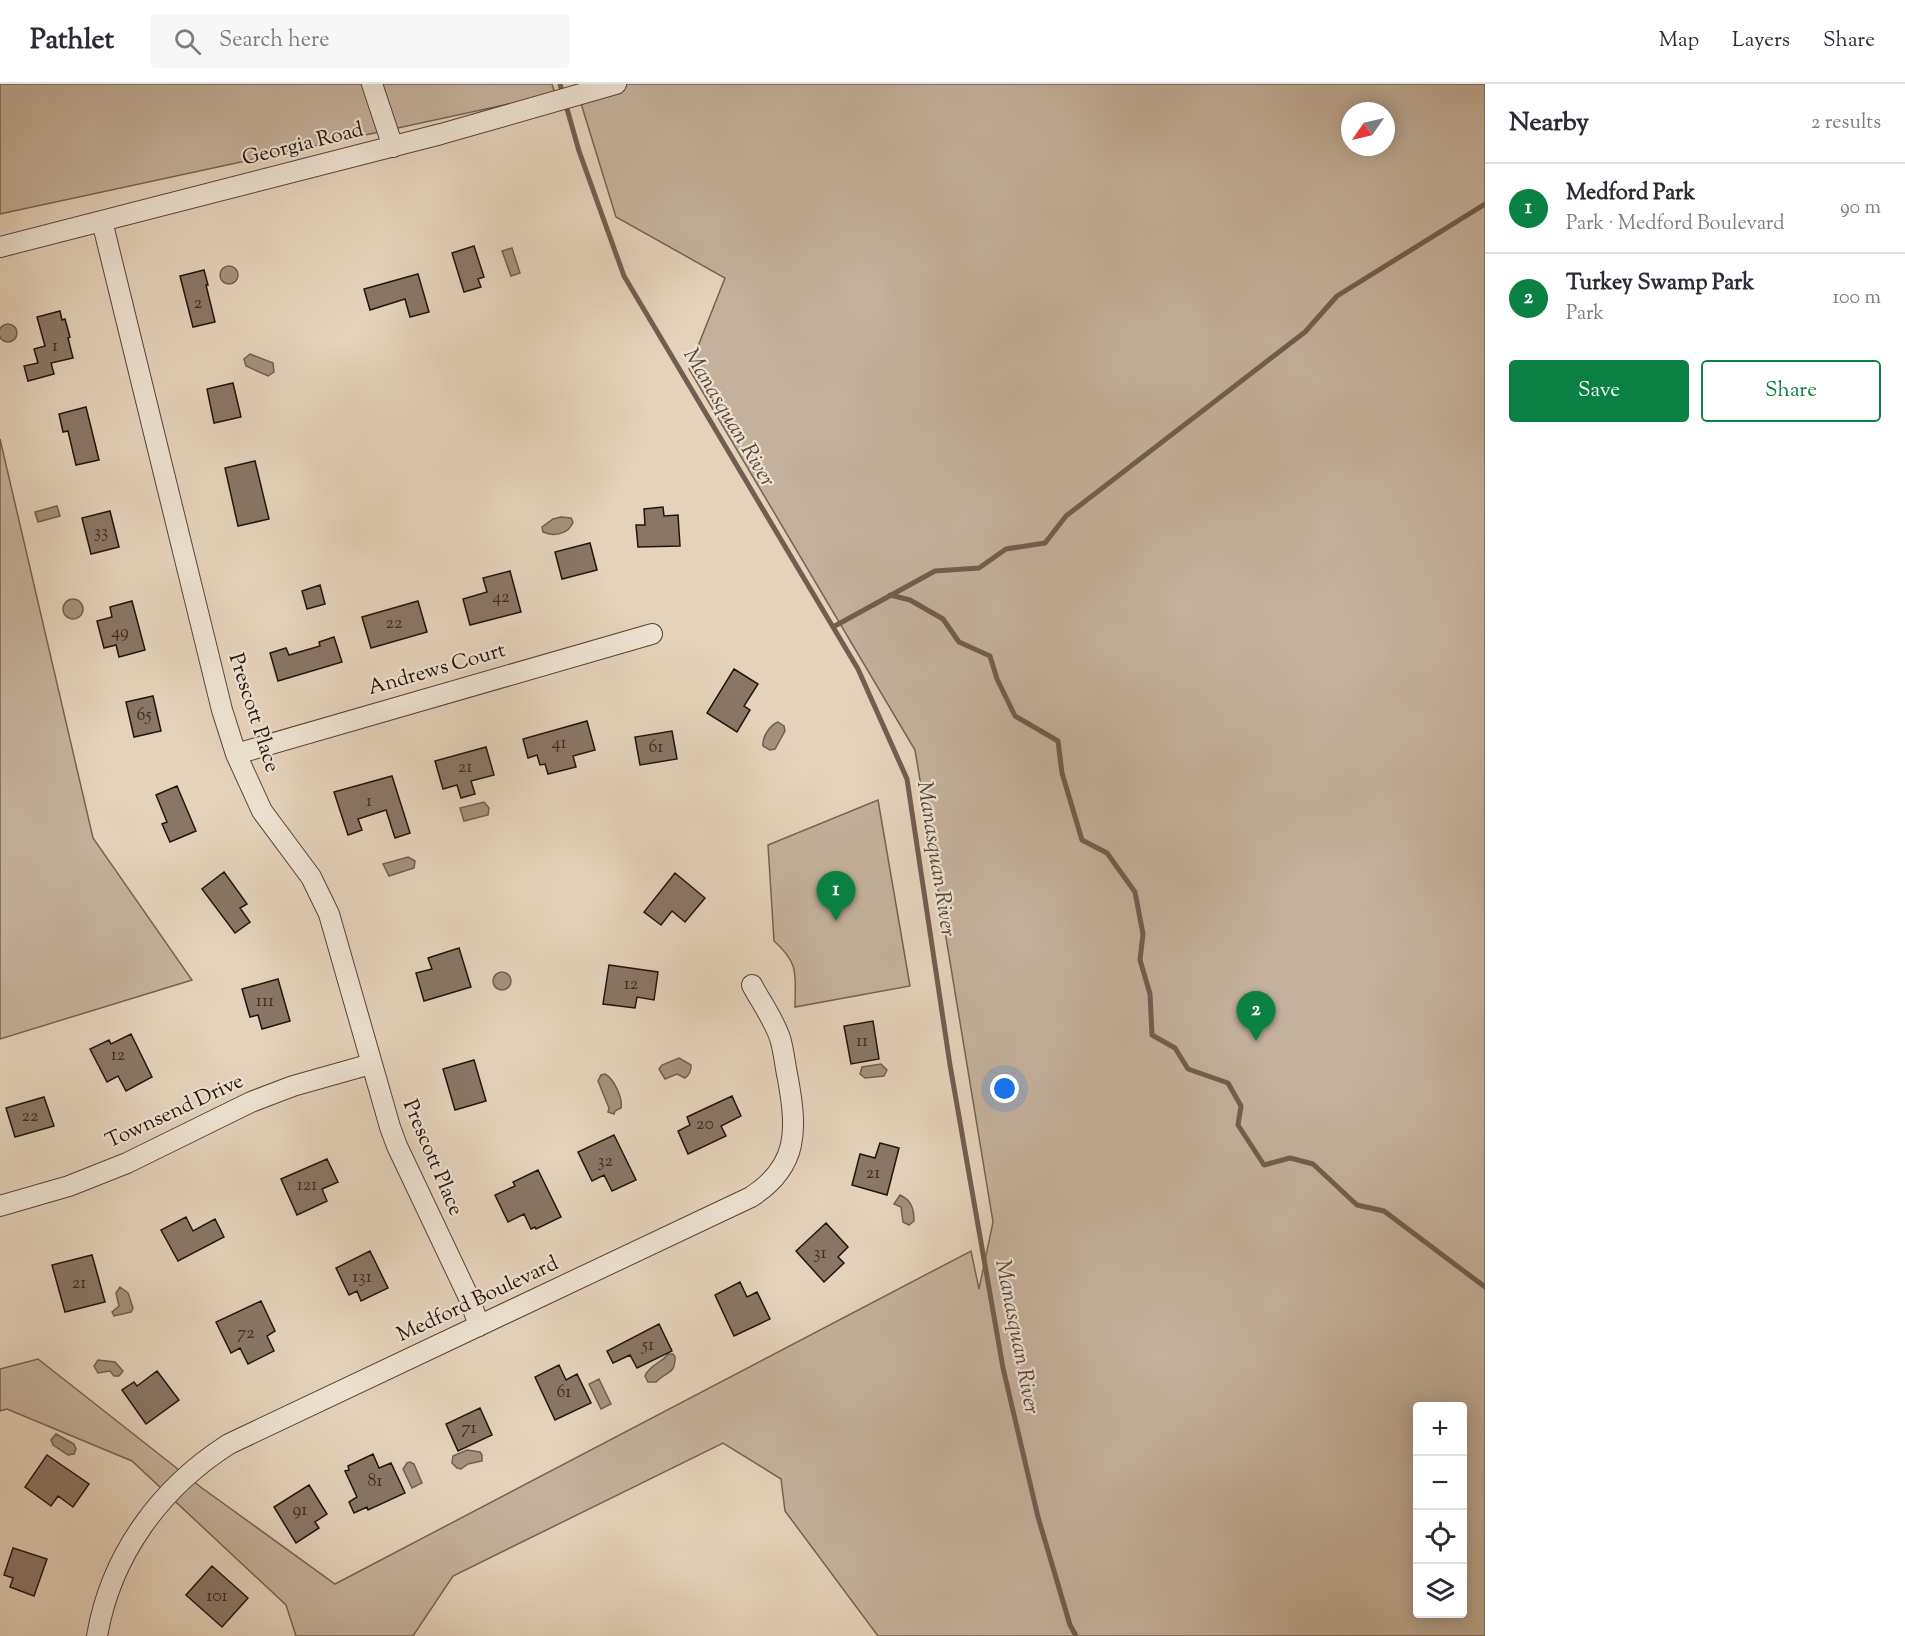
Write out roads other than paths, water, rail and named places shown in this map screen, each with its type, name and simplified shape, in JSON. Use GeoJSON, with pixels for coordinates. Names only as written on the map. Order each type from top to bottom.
{"type":"FeatureCollection","features":[{"type":"Feature","properties":{"kind":"street"},"geometry":{"type":"LineString","coordinates":[[372,84],[393,147]]}},
{"type":"Feature","properties":{"kind":"street","name":"Georgia Road"},"geometry":{"type":"LineString","coordinates":[[0,247],[393,147],[616,84]]}},
{"type":"Feature","properties":{"kind":"street","name":"Prescott Place"},"geometry":{"type":"LineString","coordinates":[[102,222],[222,710],[236,754],[262,811],[311,877],[322,898],[397,1146],[470,1300],[479,1326]]}},
{"type":"Feature","properties":{"kind":"street","name":"Andrews Court"},"geometry":{"type":"LineString","coordinates":[[236,754],[652,634]]}},
{"type":"Feature","properties":{"kind":"street","name":"Medford Boulevard"},"geometry":{"type":"LineString","coordinates":[[97,1636],[107,1594],[129,1546],[151,1514],[179,1481],[229,1444],[766,1188],[782,1170],[793,1143],[795,1125],[780,1038],[752,985]]}},
{"type":"Feature","properties":{"kind":"street","name":"Townsend Drive"},"geometry":{"type":"LineString","coordinates":[[0,1206],[69,1186],[127,1163],[251,1102],[293,1086],[371,1064]]}},
{"type":"Feature","properties":{"kind":"waterway","name":"Manasquan River"},"geometry":{"type":"LineString","coordinates":[[560,84],[579,151],[624,276],[858,669],[907,779],[950,1065],[1003,1368],[1038,1517],[1070,1625],[1076,1636]]}},
{"type":"Feature","properties":{"kind":"waterway"},"geometry":{"type":"LineString","coordinates":[[833,627],[935,571],[979,568],[1006,549],[1045,543],[1066,516],[1305,332],[1337,296],[1485,204]]}},
{"type":"Feature","properties":{"kind":"waterway"},"geometry":{"type":"LineString","coordinates":[[890,595],[910,600],[943,619],[959,642],[990,656],[997,679],[1015,716],[1058,741],[1062,773],[1082,840],[1107,853],[1135,892],[1143,934],[1140,960],[1150,994],[1152,1035],[1175,1048],[1188,1069],[1228,1083],[1241,1106],[1238,1125],[1264,1165],[1290,1158],[1313,1164],[1357,1205],[1384,1211],[1485,1287]]}},
{"type":"Feature","properties":{"kind":"place","name":"Medford Park"},"geometry":{"type":"Point","coordinates":[836,921]}},
{"type":"Feature","properties":{"kind":"place","name":"Turkey Swamp Park"},"geometry":{"type":"Point","coordinates":[1256,1041]}}]}
